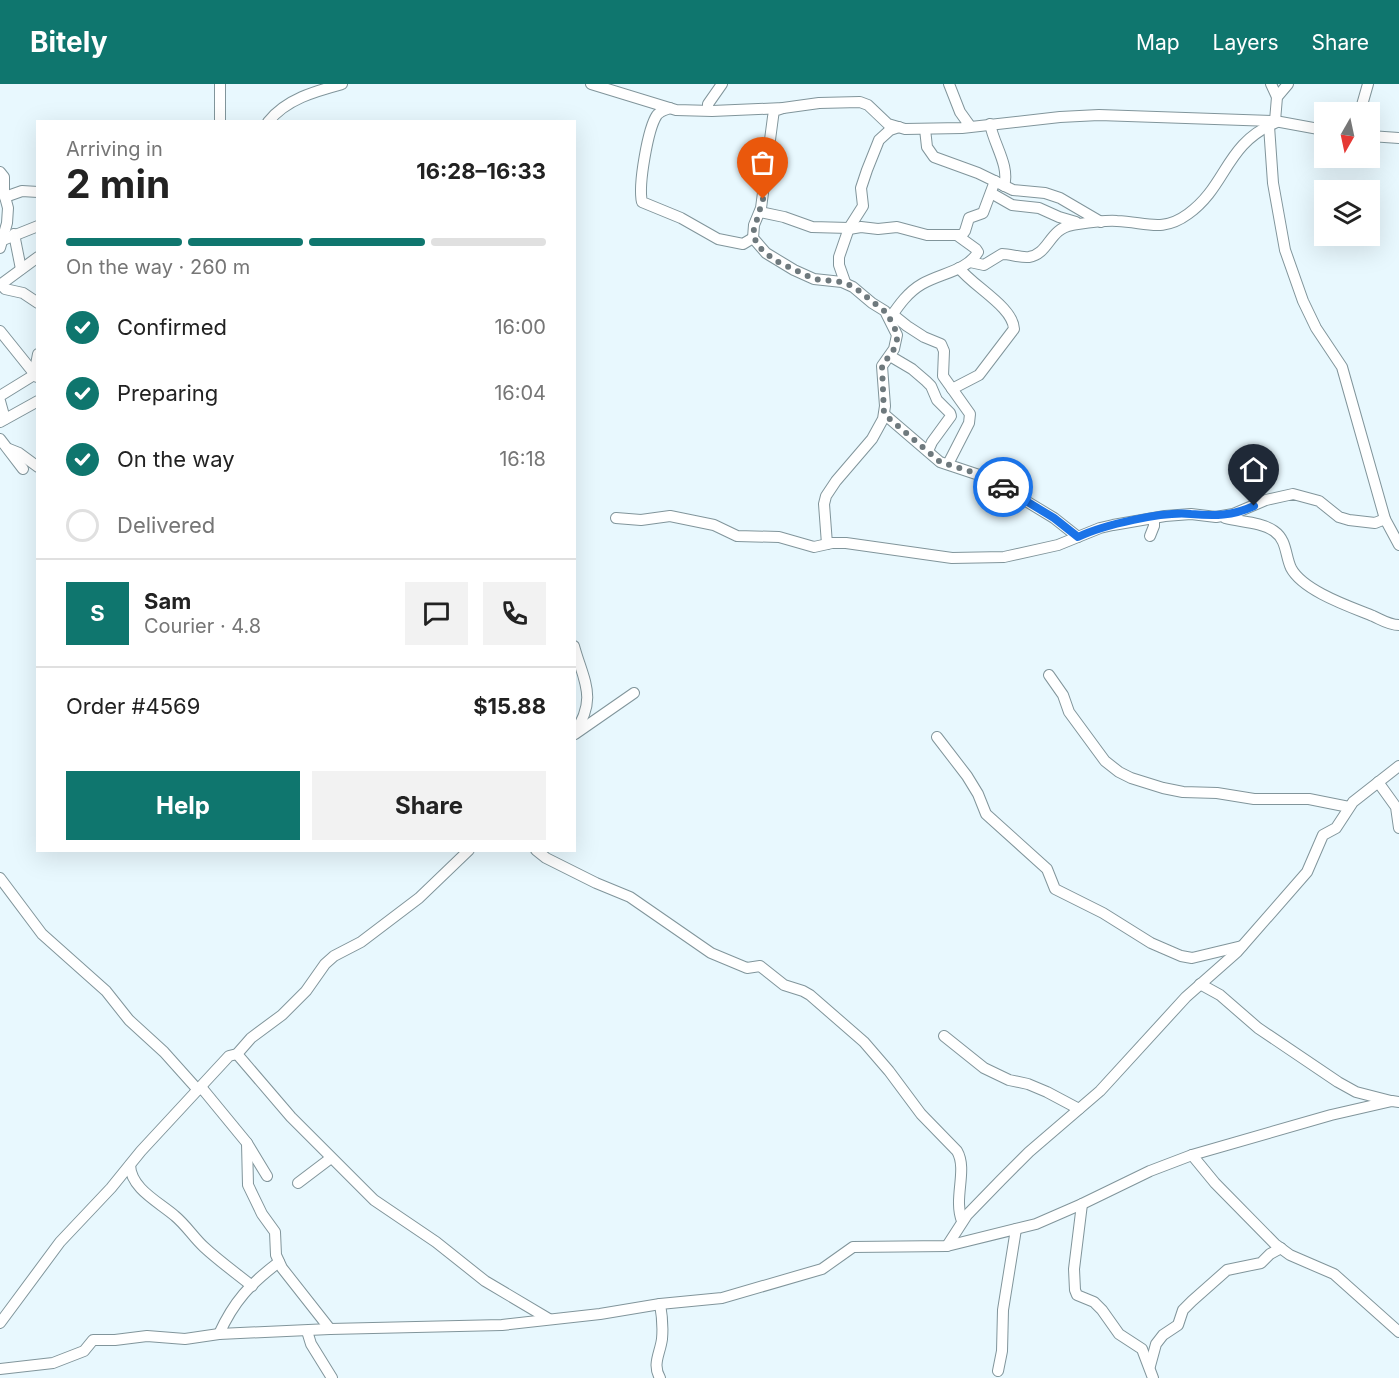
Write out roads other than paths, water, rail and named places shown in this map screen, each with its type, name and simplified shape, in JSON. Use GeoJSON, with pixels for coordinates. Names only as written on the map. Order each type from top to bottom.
{"type":"FeatureCollection","features":[{"type":"Feature","properties":{"kind":"street"},"geometry":{"type":"LineString","coordinates":[[220,84],[220,120]]}},
{"type":"Feature","properties":{"kind":"street"},"geometry":{"type":"LineString","coordinates":[[270,120],[274,114],[292,102],[321,89],[342,84]]}},
{"type":"Feature","properties":{"kind":"street"},"geometry":{"type":"LineString","coordinates":[[591,84],[670,108],[708,110],[783,108],[819,103],[860,102],[868,105],[888,124],[925,129],[1082,115],[1274,123],[1314,129]]}},
{"type":"Feature","properties":{"kind":"street"},"geometry":{"type":"LineString","coordinates":[[708,110],[708,104],[722,84]]}},
{"type":"Feature","properties":{"kind":"street"},"geometry":{"type":"LineString","coordinates":[[949,84],[960,112],[970,126]]}},
{"type":"Feature","properties":{"kind":"street"},"geometry":{"type":"LineString","coordinates":[[1271,84],[1277,97]]}},
{"type":"Feature","properties":{"kind":"street"},"geometry":{"type":"LineString","coordinates":[[1288,84],[1277,97],[1274,123],[1273,183],[1285,250],[1307,310],[1342,367],[1385,519],[1399,545]]}},
{"type":"Feature","properties":{"kind":"street"},"geometry":{"type":"LineString","coordinates":[[1363,102],[1368,84]]}},
{"type":"Feature","properties":{"kind":"street"},"geometry":{"type":"LineString","coordinates":[[670,108],[660,112],[652,125],[641,181],[642,202],[681,218],[718,239],[743,244],[753,238],[754,225],[760,212],[774,111],[783,108]]}},
{"type":"Feature","properties":{"kind":"street"},"geometry":{"type":"LineString","coordinates":[[970,262],[984,265],[1002,254],[1025,257],[1034,255],[1042,250],[1057,230],[1067,226],[1117,221],[1156,226],[1176,221],[1207,196],[1237,150],[1254,134],[1274,123]]}},
{"type":"Feature","properties":{"kind":"street"},"geometry":{"type":"LineString","coordinates":[[760,212],[784,217],[812,227],[878,229],[897,227],[921,234],[958,236],[964,233],[969,218],[983,213],[991,193],[1006,179],[1004,165],[992,137],[990,124]]}},
{"type":"Feature","properties":{"kind":"street"},"geometry":{"type":"LineString","coordinates":[[844,282],[838,261],[849,229],[863,206],[861,188],[878,143],[886,133],[899,127]]}},
{"type":"Feature","properties":{"kind":"street"},"geometry":{"type":"LineString","coordinates":[[925,129],[927,147],[934,157],[978,173],[1013,190],[1045,193],[1060,198],[1101,222]]}},
{"type":"Feature","properties":{"kind":"street"},"geometry":{"type":"LineString","coordinates":[[1380,137],[1399,138]]}},
{"type":"Feature","properties":{"kind":"street"},"geometry":{"type":"LineString","coordinates":[[0,172],[4,177],[8,215],[1,244]]}},
{"type":"Feature","properties":{"kind":"street"},"geometry":{"type":"LineString","coordinates":[[5,197],[22,191],[36,192]]}},
{"type":"Feature","properties":{"kind":"street"},"geometry":{"type":"LineString","coordinates":[[991,193],[1012,205],[1039,208],[1059,218],[1082,224]]}},
{"type":"Feature","properties":{"kind":"street"},"geometry":{"type":"LineString","coordinates":[[1,244],[14,234],[36,227]]}},
{"type":"Feature","properties":{"kind":"street"},"geometry":{"type":"LineString","coordinates":[[14,234],[21,269]]}},
{"type":"Feature","properties":{"kind":"street"},"geometry":{"type":"LineString","coordinates":[[891,316],[908,295],[922,284],[970,262],[978,253],[978,250],[958,236]]}},
{"type":"Feature","properties":{"kind":"street"},"geometry":{"type":"LineString","coordinates":[[753,238],[766,253],[794,270],[814,279],[844,282],[854,287],[891,316],[924,337],[941,344],[944,351],[942,374],[968,409],[970,418],[948,464]]}},
{"type":"Feature","properties":{"kind":"street"},"geometry":{"type":"LineString","coordinates":[[36,258],[0,285],[5,289],[23,293],[36,302]]}},
{"type":"Feature","properties":{"kind":"street"},"geometry":{"type":"LineString","coordinates":[[952,388],[979,375],[1014,329],[1013,321],[1006,309],[975,285],[959,268]]}},
{"type":"Feature","properties":{"kind":"street"},"geometry":{"type":"LineString","coordinates":[[827,544],[824,504],[826,496],[872,439],[884,414],[882,366],[896,344],[897,335],[891,316]]}},
{"type":"Feature","properties":{"kind":"street"},"geometry":{"type":"LineString","coordinates":[[0,331],[36,376],[0,396]]}},
{"type":"Feature","properties":{"kind":"street"},"geometry":{"type":"LineString","coordinates":[[890,356],[926,381],[937,400],[950,413],[949,419],[928,451]]}},
{"type":"Feature","properties":{"kind":"street"},"geometry":{"type":"LineString","coordinates":[[0,401],[2,420],[36,401]]}},
{"type":"Feature","properties":{"kind":"street"},"geometry":{"type":"LineString","coordinates":[[884,414],[940,462],[988,478],[1054,518],[1078,537]]}},
{"type":"Feature","properties":{"kind":"street"},"geometry":{"type":"LineString","coordinates":[[3,443],[36,466]]}},
{"type":"Feature","properties":{"kind":"street"},"geometry":{"type":"LineString","coordinates":[[3,443],[23,469]]}},
{"type":"Feature","properties":{"kind":"street"},"geometry":{"type":"LineString","coordinates":[[1216,517],[1233,514],[1266,500],[1293,495],[1319,501],[1339,517],[1349,520],[1375,523],[1385,519]]}},
{"type":"Feature","properties":{"kind":"street"},"geometry":{"type":"LineString","coordinates":[[616,518],[641,520],[670,516],[714,525],[736,536],[779,537],[814,547],[846,543],[930,556],[980,558],[1026,554],[1067,543],[1100,528],[1154,518],[1191,514],[1216,517],[1261,525],[1273,530],[1282,538],[1293,571],[1313,588],[1337,603],[1399,625]]}},
{"type":"Feature","properties":{"kind":"street"},"geometry":{"type":"LineString","coordinates":[[1150,536],[1154,518]]}},
{"type":"Feature","properties":{"kind":"street"},"geometry":{"type":"LineString","coordinates":[[576,652],[588,691],[585,714],[576,730]]}},
{"type":"Feature","properties":{"kind":"street"},"geometry":{"type":"LineString","coordinates":[[1048,675],[1063,695],[1069,712],[1105,760],[1119,772],[1131,778],[1183,792],[1217,793],[1254,799],[1309,799],[1350,807]]}},
{"type":"Feature","properties":{"kind":"street"},"geometry":{"type":"LineString","coordinates":[[576,733],[634,693]]}},
{"type":"Feature","properties":{"kind":"street"},"geometry":{"type":"LineString","coordinates":[[937,737],[967,776],[986,814],[1047,869],[1055,889],[1103,913],[1151,943],[1180,956],[1192,958],[1242,946]]}},
{"type":"Feature","properties":{"kind":"street"},"geometry":{"type":"LineString","coordinates":[[947,1246],[963,1221],[1029,1152],[1100,1091],[1200,984],[1242,946],[1307,872],[1323,835],[1336,828],[1350,807],[1399,766]]}},
{"type":"Feature","properties":{"kind":"street"},"geometry":{"type":"LineString","coordinates":[[1378,782],[1396,807],[1399,828]]}},
{"type":"Feature","properties":{"kind":"street"},"geometry":{"type":"LineString","coordinates":[[0,1323],[47,1258],[229,1056],[237,1054],[251,1038],[282,1015],[334,956],[361,942],[419,898],[467,852]]}},
{"type":"Feature","properties":{"kind":"street"},"geometry":{"type":"LineString","coordinates":[[538,852],[596,883],[630,897],[711,953],[747,968],[760,966],[784,985],[810,995],[874,1052],[921,1114],[957,1151],[960,1156],[958,1206],[963,1221]]}},
{"type":"Feature","properties":{"kind":"street"},"geometry":{"type":"LineString","coordinates":[[0,878],[42,934],[106,991],[129,1020],[200,1088],[247,1143],[267,1176]]}},
{"type":"Feature","properties":{"kind":"street"},"geometry":{"type":"LineString","coordinates":[[1200,984],[1220,995],[1258,1028],[1338,1082],[1356,1092],[1395,1102]]}},
{"type":"Feature","properties":{"kind":"street"},"geometry":{"type":"LineString","coordinates":[[944,1036],[984,1068],[1009,1080],[1038,1088],[1079,1109]]}},
{"type":"Feature","properties":{"kind":"street"},"geometry":{"type":"LineString","coordinates":[[237,1054],[291,1117],[383,1208],[436,1242],[485,1281],[549,1319]]}},
{"type":"Feature","properties":{"kind":"street"},"geometry":{"type":"LineString","coordinates":[[0,1369],[53,1363],[84,1351],[93,1340],[147,1336],[185,1339],[219,1334],[307,1330],[502,1325],[600,1314],[660,1304],[722,1299],[822,1269],[853,1247],[947,1246],[1036,1224],[1150,1171],[1192,1155],[1331,1116],[1395,1102]]}},
{"type":"Feature","properties":{"kind":"street"},"geometry":{"type":"LineString","coordinates":[[247,1143],[248,1185],[262,1214],[275,1232],[276,1254],[279,1262],[330,1329]]}},
{"type":"Feature","properties":{"kind":"street"},"geometry":{"type":"LineString","coordinates":[[1192,1155],[1205,1173],[1242,1212],[1281,1248],[1290,1255],[1334,1274],[1399,1332]]}},
{"type":"Feature","properties":{"kind":"street"},"geometry":{"type":"LineString","coordinates":[[298,1183],[332,1158]]}},
{"type":"Feature","properties":{"kind":"street"},"geometry":{"type":"LineString","coordinates":[[130,1165],[130,1173],[138,1184],[160,1206],[175,1216],[202,1245],[252,1286]]}},
{"type":"Feature","properties":{"kind":"street"},"geometry":{"type":"LineString","coordinates":[[1082,1204],[1074,1269],[1077,1295],[1094,1302],[1119,1334],[1142,1349],[1153,1378]]}},
{"type":"Feature","properties":{"kind":"street"},"geometry":{"type":"LineString","coordinates":[[998,1371],[1002,1351],[1003,1310],[1016,1229]]}},
{"type":"Feature","properties":{"kind":"street"},"geometry":{"type":"LineString","coordinates":[[1150,1366],[1156,1344],[1163,1335],[1178,1325],[1186,1306],[1227,1270],[1261,1263],[1281,1248]]}},
{"type":"Feature","properties":{"kind":"street"},"geometry":{"type":"LineString","coordinates":[[219,1334],[233,1306],[279,1262]]}},
{"type":"Feature","properties":{"kind":"street"},"geometry":{"type":"LineString","coordinates":[[660,1304],[662,1340],[656,1364],[660,1378]]}},
{"type":"Feature","properties":{"kind":"street"},"geometry":{"type":"LineString","coordinates":[[307,1330],[311,1344],[332,1378]]}}]}
